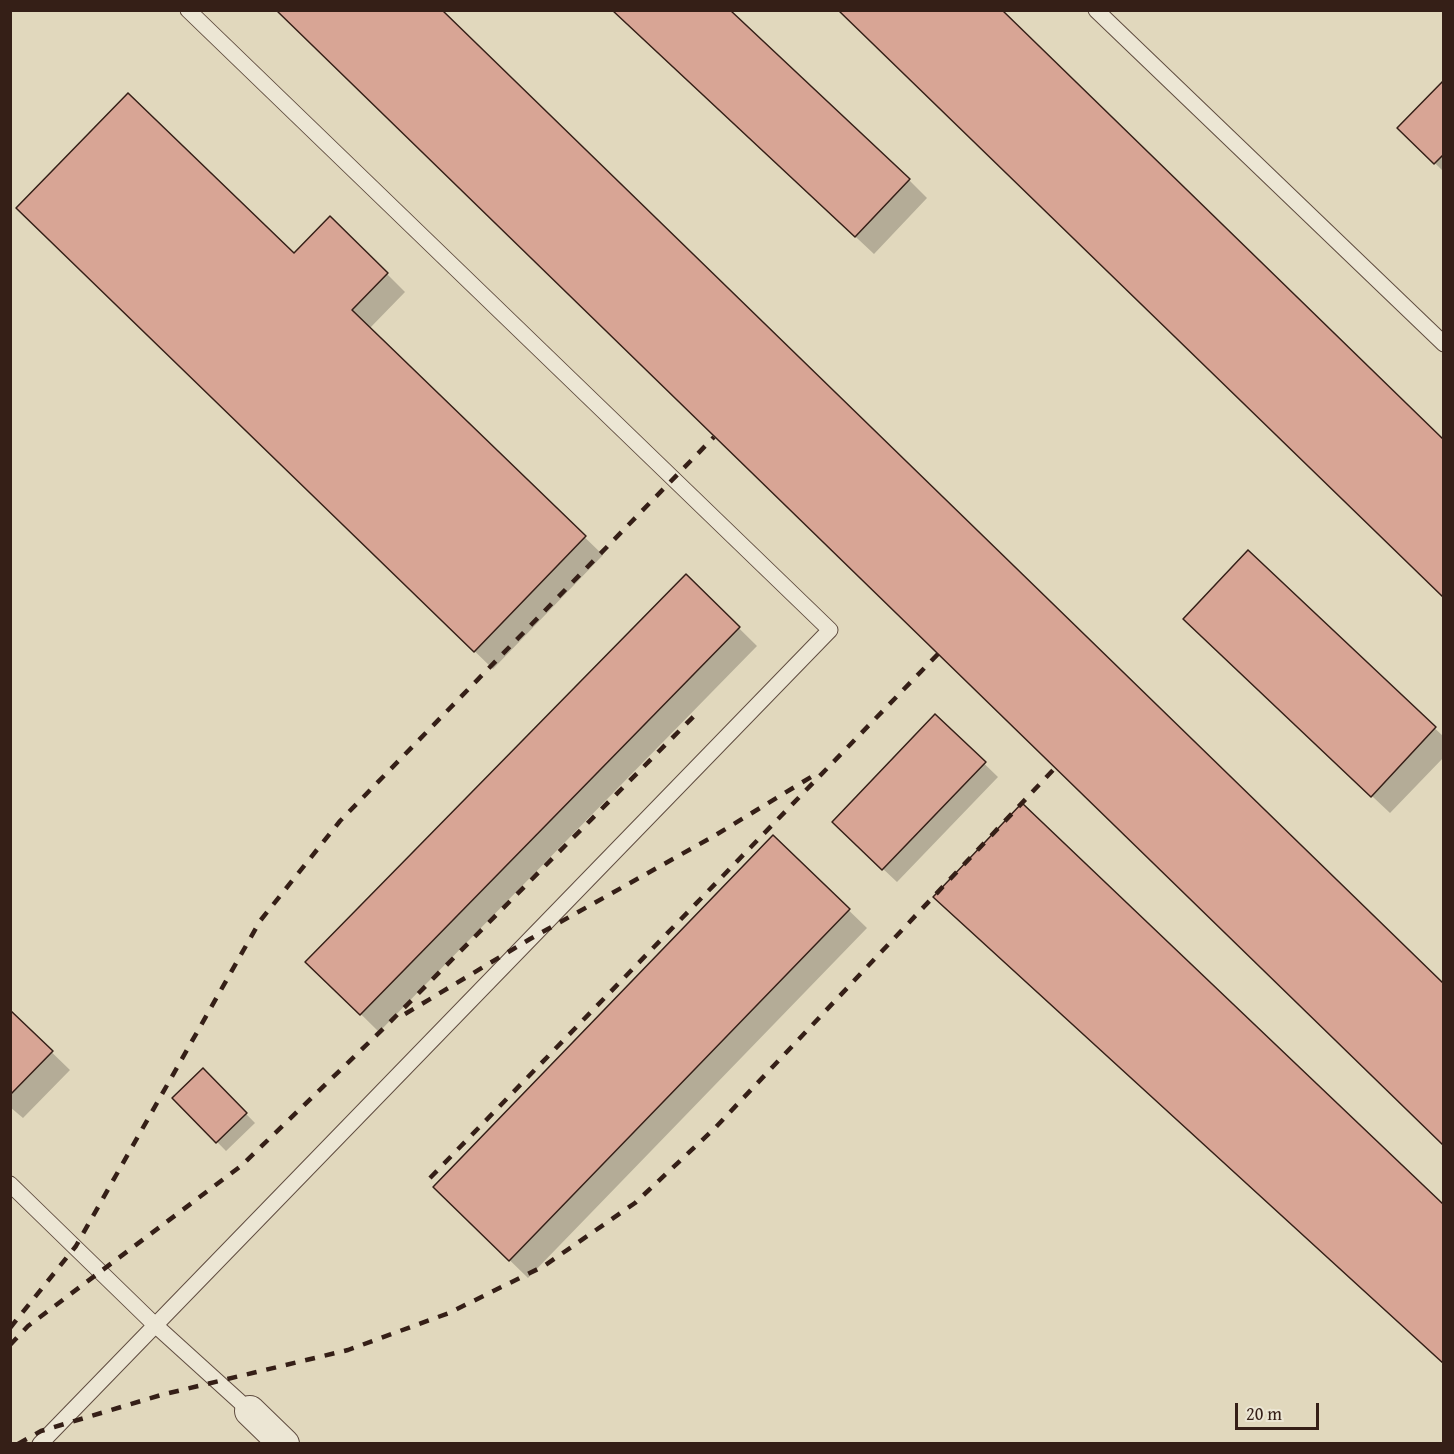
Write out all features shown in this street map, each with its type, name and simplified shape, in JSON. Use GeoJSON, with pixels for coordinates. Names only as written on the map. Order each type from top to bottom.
{"type":"FeatureCollection","features":[{"type":"Feature","properties":{"kind":"street"},"geometry":{"type":"LineString","coordinates":[[250,1410],[284,1443]]}},
{"type":"Feature","properties":{"kind":"lane"},"geometry":{"type":"LineString","coordinates":[[40,1443],[830,630],[188,10]]}},
{"type":"Feature","properties":{"kind":"lane"},"geometry":{"type":"LineString","coordinates":[[1096,10],[1443,344]]}},
{"type":"Feature","properties":{"kind":"lane"},"geometry":{"type":"LineString","coordinates":[[10,1184],[154,1324],[250,1410]]}},
{"type":"Feature","properties":{"kind":"building"},"geometry":{"type":"Polygon","coordinates":[[[276,10],[442,10],[1444,984],[1444,1146],[276,10]]]}},
{"type":"Feature","properties":{"kind":"building"},"geometry":{"type":"Polygon","coordinates":[[[612,10],[730,10],[910,179],[855,237],[612,10]]]}},
{"type":"Feature","properties":{"kind":"building"},"geometry":{"type":"Polygon","coordinates":[[[838,10],[1002,10],[1444,440],[1444,598],[838,10]]]}},
{"type":"Feature","properties":{"kind":"building"},"geometry":{"type":"Polygon","coordinates":[[[1444,80],[1444,154],[1434,164],[1397,128],[1444,80]]]}},
{"type":"Feature","properties":{"kind":"building"},"geometry":{"type":"Polygon","coordinates":[[[128,93],[294,253],[330,216],[388,273],[352,310],[586,536],[474,652],[16,208],[128,93]]]}},
{"type":"Feature","properties":{"kind":"building"},"geometry":{"type":"Polygon","coordinates":[[[1248,550],[1436,727],[1371,797],[1183,619],[1248,550]]]}},
{"type":"Feature","properties":{"kind":"building"},"geometry":{"type":"Polygon","coordinates":[[[686,574],[740,627],[360,1015],[305,962],[686,574]]]}},
{"type":"Feature","properties":{"kind":"building"},"geometry":{"type":"Polygon","coordinates":[[[935,714],[986,762],[882,870],[832,822],[935,714]]]}},
{"type":"Feature","properties":{"kind":"building"},"geometry":{"type":"Polygon","coordinates":[[[1022,803],[1444,1205],[1444,1364],[933,897],[1022,803]]]}},
{"type":"Feature","properties":{"kind":"building"},"geometry":{"type":"Polygon","coordinates":[[[773,835],[850,909],[509,1261],[433,1187],[773,835]]]}},
{"type":"Feature","properties":{"kind":"building"},"geometry":{"type":"Polygon","coordinates":[[[10,1010],[53,1051],[10,1095],[10,1010]]]}},
{"type":"Feature","properties":{"kind":"building"},"geometry":{"type":"Polygon","coordinates":[[[203,1068],[247,1113],[216,1143],[172,1098],[203,1068]]]}},
{"type":"Feature","properties":{"kind":"railway"},"geometry":{"type":"LineString","coordinates":[[10,1328],[76,1246],[260,921],[340,821],[714,437]]}},
{"type":"Feature","properties":{"kind":"railway"},"geometry":{"type":"LineString","coordinates":[[430,1178],[938,654]]}},
{"type":"Feature","properties":{"kind":"railway"},"geometry":{"type":"LineString","coordinates":[[10,1345],[28,1326],[241,1166],[387,1025],[698,712]]}},
{"type":"Feature","properties":{"kind":"railway"},"geometry":{"type":"LineString","coordinates":[[18,1444],[41,1431],[161,1395],[348,1350],[449,1313],[544,1266],[635,1203],[714,1129],[1055,768]]}},
{"type":"Feature","properties":{"kind":"railway"},"geometry":{"type":"LineString","coordinates":[[405,1014],[530,939],[714,836],[811,777]]}}]}
